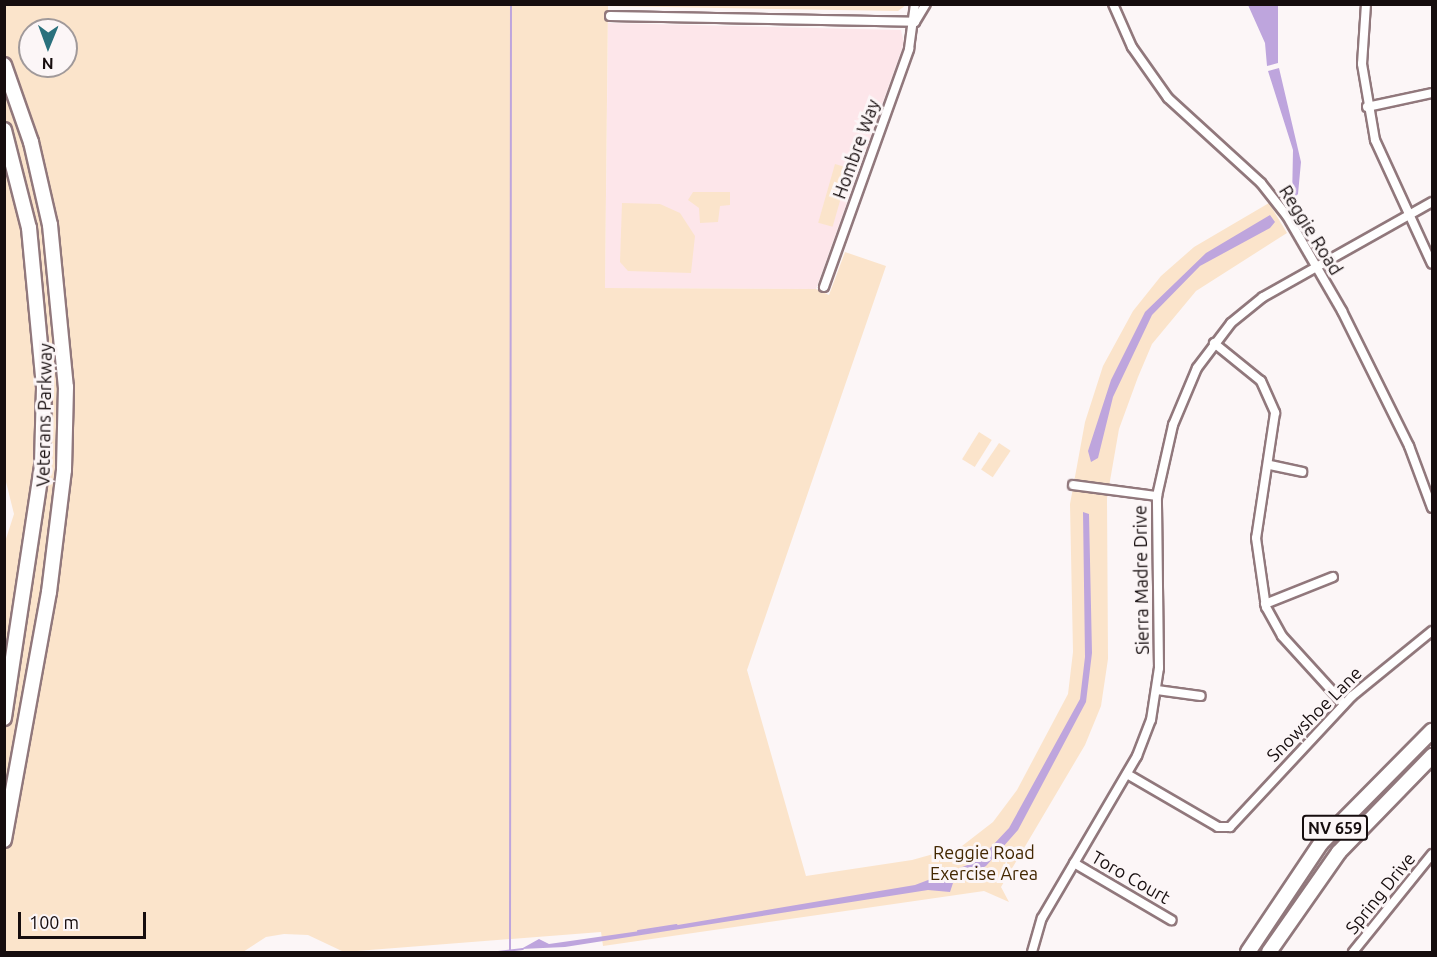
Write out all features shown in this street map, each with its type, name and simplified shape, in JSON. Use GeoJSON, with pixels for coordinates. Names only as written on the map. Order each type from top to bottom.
{"type":"FeatureCollection","features":[{"type":"Feature","properties":{"kind":"main road","name":"Veterans Parkway"},"geometry":{"type":"LineString","coordinates":[[4,65],[31,141],[50,225],[66,387],[64,470],[49,592],[4,840]]}},
{"type":"Feature","properties":{"kind":"main road","name":"Veterans Parkway"},"geometry":{"type":"LineString","coordinates":[[4,130],[29,228],[44,388],[42,466],[4,718]]}},
{"type":"Feature","properties":{"kind":"main road","name":"NV 659"},"geometry":{"type":"LineString","coordinates":[[1253,948],[1321,843],[1432,731]]}},
{"type":"Feature","properties":{"kind":"main road","name":"NV 659"},"geometry":{"type":"LineString","coordinates":[[1269,952],[1338,852],[1432,756]]}},
{"type":"Feature","properties":{"kind":"street","name":"Hombre Way"},"geometry":{"type":"LineString","coordinates":[[915,4],[915,22]]}},
{"type":"Feature","properties":{"kind":"street","name":"Hombre Way"},"geometry":{"type":"LineString","coordinates":[[824,287],[915,22],[926,4]]}},
{"type":"Feature","properties":{"kind":"street","name":"Reggie Road"},"geometry":{"type":"LineString","coordinates":[[1113,4],[1155,82],[1196,129],[1261,183],[1316,266],[1409,446],[1432,508]]}},
{"type":"Feature","properties":{"kind":"street"},"geometry":{"type":"LineString","coordinates":[[1366,4],[1362,44],[1367,107],[1380,156],[1432,264]]}},
{"type":"Feature","properties":{"kind":"street"},"geometry":{"type":"LineString","coordinates":[[610,16],[915,22]]}},
{"type":"Feature","properties":{"kind":"street"},"geometry":{"type":"LineString","coordinates":[[1367,107],[1432,93]]}},
{"type":"Feature","properties":{"kind":"street","name":"Sierra Madre Drive"},"geometry":{"type":"LineString","coordinates":[[1032,952],[1042,918],[1127,774],[1145,738],[1157,690],[1157,496],[1177,414],[1214,343],[1248,308],[1408,213],[1432,202]]}},
{"type":"Feature","properties":{"kind":"street"},"geometry":{"type":"LineString","coordinates":[[1214,343],[1252,371],[1267,390],[1276,426],[1256,538],[1265,604],[1282,636],[1344,704]]}},
{"type":"Feature","properties":{"kind":"street"},"geometry":{"type":"LineString","coordinates":[[1270,465],[1302,472]]}},
{"type":"Feature","properties":{"kind":"street"},"geometry":{"type":"LineString","coordinates":[[1073,485],[1157,496]]}},
{"type":"Feature","properties":{"kind":"street"},"geometry":{"type":"LineString","coordinates":[[1265,604],[1333,577]]}},
{"type":"Feature","properties":{"kind":"street","name":"Snowshoe Lane"},"geometry":{"type":"LineString","coordinates":[[1127,774],[1228,827],[1344,704],[1432,631]]}},
{"type":"Feature","properties":{"kind":"street"},"geometry":{"type":"LineString","coordinates":[[1157,690],[1201,696]]}},
{"type":"Feature","properties":{"kind":"street","name":"Spring Drive"},"geometry":{"type":"LineString","coordinates":[[1353,952],[1432,854]]}},
{"type":"Feature","properties":{"kind":"street","name":"Toro Court"},"geometry":{"type":"LineString","coordinates":[[1074,863],[1171,920]]}},
{"type":"Feature","properties":{"kind":"shaded area"},"geometry":{"type":"Polygon","coordinates":[[[1248,5],[1278,5],[1278,63],[1267,66],[1265,43],[1248,5]]]}},
{"type":"Feature","properties":{"kind":"shaded area"},"geometry":{"type":"Polygon","coordinates":[[[608,23],[901,30],[904,43],[816,289],[605,288],[608,23]]]}},
{"type":"Feature","properties":{"kind":"shaded area"},"geometry":{"type":"Polygon","coordinates":[[[1279,68],[1301,162],[1298,194],[1292,200],[1293,150],[1268,71],[1279,68]]]}},
{"type":"Feature","properties":{"kind":"shaded area"},"geometry":{"type":"Polygon","coordinates":[[[1270,215],[1275,222],[1270,228],[1200,266],[1152,315],[1113,397],[1098,458],[1091,462],[1088,451],[1111,380],[1145,312],[1206,253],[1270,215]]]}},
{"type":"Feature","properties":{"kind":"shaded area"},"geometry":{"type":"Polygon","coordinates":[[[1083,512],[1089,514],[1092,653],[1086,702],[1018,830],[986,866],[953,883],[950,892],[928,890],[565,947],[521,949],[539,939],[549,944],[654,929],[915,885],[978,861],[1009,828],[1080,699],[1085,657],[1083,512]]]}},
{"type":"Feature","properties":{"kind":"green space","name":"Reggie Road Exercise Area"},"geometry":{"type":"Polygon","coordinates":[[[5,5],[906,5],[898,11],[608,6],[605,288],[816,289],[829,295],[845,252],[886,266],[747,670],[806,876],[912,860],[962,846],[993,822],[1017,790],[1068,694],[1073,652],[1070,504],[1085,422],[1103,366],[1133,311],[1161,276],[1194,247],[1269,203],[1287,233],[1196,291],[1152,344],[1138,377],[1119,429],[1107,498],[1108,659],[1101,706],[1085,745],[1001,887],[1009,902],[984,891],[603,946],[601,932],[344,952],[308,935],[284,934],[266,937],[243,952],[5,952],[4,545],[14,514],[4,474],[5,5]]]}},
{"type":"Feature","properties":{"kind":"green space"},"geometry":{"type":"Polygon","coordinates":[[[835,164],[849,168],[833,227],[818,223],[835,164]]]}},
{"type":"Feature","properties":{"kind":"green space"},"geometry":{"type":"Polygon","coordinates":[[[693,192],[730,192],[730,205],[720,206],[718,222],[700,223],[699,208],[688,200],[693,192]]]}},
{"type":"Feature","properties":{"kind":"green space"},"geometry":{"type":"Polygon","coordinates":[[[622,203],[660,204],[680,213],[695,236],[691,273],[628,271],[620,262],[622,203]]]}},
{"type":"Feature","properties":{"kind":"green space"},"geometry":{"type":"Polygon","coordinates":[[[979,432],[992,440],[975,467],[962,459],[979,432]]]}},
{"type":"Feature","properties":{"kind":"green space"},"geometry":{"type":"Polygon","coordinates":[[[999,443],[1011,451],[993,477],[981,470],[999,443]]]}},
{"type":"Feature","properties":{"kind":"waterway"},"geometry":{"type":"LineString","coordinates":[[510,951],[511,4]]}},
{"type":"Feature","properties":{"kind":"waterway"},"geometry":{"type":"LineString","coordinates":[[638,931],[677,925]]}},
{"type":"Feature","properties":{"kind":"waterway"},"geometry":{"type":"LineString","coordinates":[[498,952],[523,949]]}}]}
